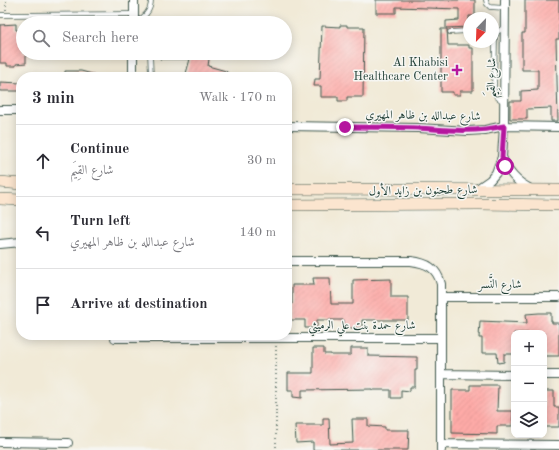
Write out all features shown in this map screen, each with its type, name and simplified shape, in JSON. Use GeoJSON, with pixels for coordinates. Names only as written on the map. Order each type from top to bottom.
{"type":"FeatureCollection","features":[{"type":"Feature","properties":{"kind":"street"},"geometry":{"type":"LineString","coordinates":[[134,0],[134,16]]}},
{"type":"Feature","properties":{"kind":"street","name":"شارع القِيَم"},"geometry":{"type":"LineString","coordinates":[[476,190],[490,180],[500,166],[502,157],[504,126],[505,4]]}},
{"type":"Feature","properties":{"kind":"street"},"geometry":{"type":"LineString","coordinates":[[133,60],[133,72]]}},
{"type":"Feature","properties":{"kind":"street"},"geometry":{"type":"LineString","coordinates":[[0,110],[16,110]]}},
{"type":"Feature","properties":{"kind":"street","name":"شارع عبدالله بن ظاهر المهيري"},"geometry":{"type":"LineString","coordinates":[[292,126],[418,128],[468,131],[485,130],[504,126],[559,127]]}},
{"type":"Feature","properties":{"kind":"street"},"geometry":{"type":"LineString","coordinates":[[502,157],[510,173],[516,180],[532,189]]}},
{"type":"Feature","properties":{"kind":"street"},"geometry":{"type":"LineString","coordinates":[[0,182],[16,184]]}},
{"type":"Feature","properties":{"kind":"street","name":"شارع طحنون بن زايد الأول"},"geometry":{"type":"LineString","coordinates":[[292,189],[559,190]]}},
{"type":"Feature","properties":{"kind":"street"},"geometry":{"type":"LineString","coordinates":[[0,199],[16,200]]}},
{"type":"Feature","properties":{"kind":"street","name":"شارع طحنون بن زايد الأول"},"geometry":{"type":"LineString","coordinates":[[292,205],[559,205]]}},
{"type":"Feature","properties":{"kind":"street"},"geometry":{"type":"LineString","coordinates":[[0,244],[16,242]]}},
{"type":"Feature","properties":{"kind":"street"},"geometry":{"type":"LineString","coordinates":[[292,259],[411,261],[429,265],[439,276],[442,284],[441,447],[559,446]]}},
{"type":"Feature","properties":{"kind":"street","name":"شارع النَّسر"},"geometry":{"type":"LineString","coordinates":[[442,297],[559,297]]}},
{"type":"Feature","properties":{"kind":"street","name":"شارع حمدة بنت علي الرميثي"},"geometry":{"type":"LineString","coordinates":[[292,338],[441,338]]}},
{"type":"Feature","properties":{"kind":"street"},"geometry":{"type":"LineString","coordinates":[[441,374],[511,374]]}},
{"type":"Feature","properties":{"kind":"street"},"geometry":{"type":"LineString","coordinates":[[547,375],[559,375]]}},
{"type":"Feature","properties":{"kind":"street"},"geometry":{"type":"LineString","coordinates":[[0,442],[68,443]]}},
{"type":"Feature","properties":{"kind":"lane"},"geometry":{"type":"LineString","coordinates":[[143,16],[150,10],[151,0]]}},
{"type":"Feature","properties":{"kind":"lane"},"geometry":{"type":"LineString","coordinates":[[486,0],[490,7],[505,4]]}},
{"type":"Feature","properties":{"kind":"lane"},"geometry":{"type":"LineString","coordinates":[[0,15],[32,16]]}},
{"type":"Feature","properties":{"kind":"lane"},"geometry":{"type":"LineString","coordinates":[[499,31],[505,27]]}},
{"type":"Feature","properties":{"kind":"lane"},"geometry":{"type":"LineString","coordinates":[[450,32],[463,32]]}},
{"type":"Feature","properties":{"kind":"lane"},"geometry":{"type":"LineString","coordinates":[[495,48],[494,91],[497,97],[504,102]]}},
{"type":"Feature","properties":{"kind":"lane"},"geometry":{"type":"LineString","coordinates":[[150,60],[151,72]]}},
{"type":"Feature","properties":{"kind":"path"},"geometry":{"type":"LineString","coordinates":[[6,0],[6,15]]}},
{"type":"Feature","properties":{"kind":"path"},"geometry":{"type":"LineString","coordinates":[[276,340],[276,450]]}},
{"type":"Feature","properties":{"kind":"building"},"geometry":{"type":"Polygon","coordinates":[[[376,0],[475,0],[475,12],[463,12],[463,27],[446,28],[446,21],[459,20],[459,9],[396,7],[396,13],[376,13],[376,0]]]}},
{"type":"Feature","properties":{"kind":"building"},"geometry":{"type":"Polygon","coordinates":[[[525,0],[559,0],[559,39],[556,39],[558,121],[551,121],[551,108],[527,109],[527,119],[510,119],[510,101],[521,101],[521,91],[538,90],[538,70],[522,70],[522,33],[525,33],[525,0]]]}},
{"type":"Feature","properties":{"kind":"building"},"geometry":{"type":"Polygon","coordinates":[[[16,24],[16,60],[26,60],[26,63],[16,64],[16,66],[7,66],[7,63],[0,63],[0,25],[16,24]]]}},
{"type":"Feature","properties":{"kind":"building"},"geometry":{"type":"Polygon","coordinates":[[[340,25],[347,25],[347,27],[364,27],[363,97],[347,97],[347,101],[338,101],[338,97],[321,97],[321,86],[314,86],[315,79],[320,79],[322,26],[340,27],[340,25]]]}},
{"type":"Feature","properties":{"kind":"building","name":"Al Khabisi Healthcare Center"},"geometry":{"type":"Polygon","coordinates":[[[441,29],[447,29],[448,45],[463,45],[463,48],[473,48],[473,91],[460,91],[460,95],[453,95],[453,92],[441,92],[441,29]]]}},
{"type":"Feature","properties":{"kind":"building"},"geometry":{"type":"Polygon","coordinates":[[[190,60],[209,60],[208,66],[227,72],[186,72],[190,60]]]}},
{"type":"Feature","properties":{"kind":"building"},"geometry":{"type":"Polygon","coordinates":[[[81,71],[85,72],[65,72],[81,71]]]}},
{"type":"Feature","properties":{"kind":"building"},"geometry":{"type":"Polygon","coordinates":[[[0,82],[16,83],[16,91],[0,91],[0,82]]]}},
{"type":"Feature","properties":{"kind":"building"},"geometry":{"type":"Polygon","coordinates":[[[313,278],[330,278],[331,304],[353,304],[353,280],[391,279],[391,297],[408,297],[408,320],[362,320],[362,328],[344,328],[344,320],[317,320],[317,328],[305,328],[305,320],[292,320],[292,285],[314,285],[313,278]]]}},
{"type":"Feature","properties":{"kind":"building"},"geometry":{"type":"Polygon","coordinates":[[[551,313],[552,323],[559,323],[559,356],[547,356],[547,330],[511,330],[511,354],[504,354],[504,362],[498,363],[497,353],[482,353],[482,338],[479,338],[480,321],[527,323],[526,314],[551,313]]]}},
{"type":"Feature","properties":{"kind":"building"},"geometry":{"type":"Polygon","coordinates":[[[313,348],[324,348],[324,354],[331,355],[351,355],[351,348],[368,348],[368,356],[417,357],[415,387],[410,387],[410,391],[401,390],[401,398],[391,398],[391,390],[373,389],[302,390],[302,398],[293,397],[293,390],[288,390],[288,373],[313,373],[313,348]]]}},
{"type":"Feature","properties":{"kind":"building"},"geometry":{"type":"Polygon","coordinates":[[[470,385],[498,385],[497,411],[511,411],[511,426],[497,426],[497,434],[452,433],[452,390],[470,390],[470,385]]]}},
{"type":"Feature","properties":{"kind":"building"},"geometry":{"type":"Polygon","coordinates":[[[547,391],[554,391],[554,407],[559,407],[559,427],[547,427],[547,391]]]}},
{"type":"Feature","properties":{"kind":"building"},"geometry":{"type":"Polygon","coordinates":[[[323,418],[329,418],[330,444],[353,443],[352,419],[368,419],[368,426],[385,427],[385,430],[409,430],[408,450],[313,450],[313,442],[296,443],[295,425],[323,425],[323,418]]]}},
{"type":"Feature","properties":{"kind":"place","name":"Al Khabisi Healthcare Center"},"geometry":{"type":"Point","coordinates":[457,70]}},
{"type":"Feature","properties":{"kind":"route"},"geometry":{"type":"LineString","coordinates":[[345,127],[418,128],[443,131],[468,131],[485,130],[504,126],[502,157],[505,166]]}}]}
